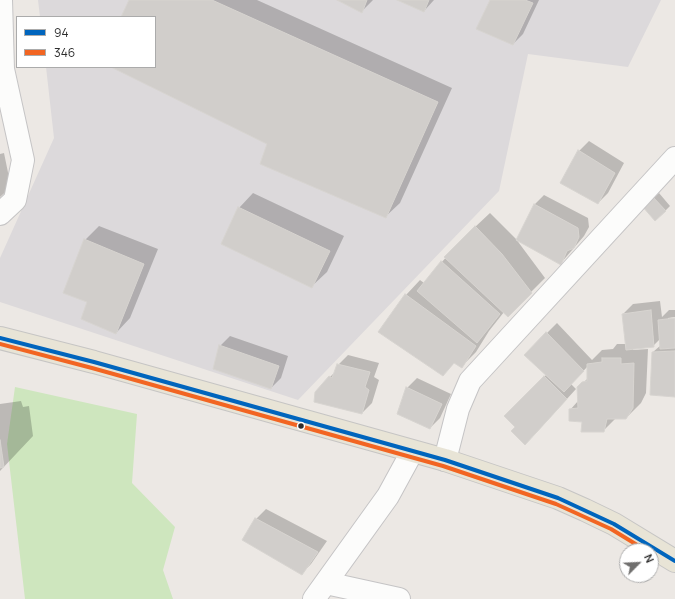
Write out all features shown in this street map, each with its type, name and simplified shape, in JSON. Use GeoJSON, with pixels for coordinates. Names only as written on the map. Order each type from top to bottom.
{"type":"FeatureCollection","features":[{"type":"Feature","properties":{"kind":"main road"},"geometry":{"type":"LineString","coordinates":[[0,338],[94,362],[445,460],[551,496],[585,510],[614,524],[675,561]]}},
{"type":"Feature","properties":{"kind":"street"},"geometry":{"type":"LineString","coordinates":[[0,214],[15,200],[22,160],[4,69],[1,0]]}},
{"type":"Feature","properties":{"kind":"street"},"geometry":{"type":"LineString","coordinates":[[445,460],[458,409],[470,381],[675,158]]}},
{"type":"Feature","properties":{"kind":"street"},"geometry":{"type":"LineString","coordinates":[[399,599],[320,591],[388,496],[412,452]]}},
{"type":"Feature","properties":{"kind":"shaded area"},"geometry":{"type":"Polygon","coordinates":[[[38,0],[661,0],[628,67],[528,54],[499,191],[298,400],[0,302],[0,258],[54,138],[46,68],[156,68],[156,16],[40,16],[38,0]]]}},
{"type":"Feature","properties":{"kind":"green space"},"geometry":{"type":"Polygon","coordinates":[[[15,387],[137,414],[132,483],[175,527],[163,570],[173,599],[25,599],[7,444],[15,387]]]}},
{"type":"Feature","properties":{"kind":"building"},"geometry":{"type":"Polygon","coordinates":[[[129,0],[212,0],[438,102],[386,218],[260,164],[267,144],[113,68],[156,68],[156,16],[121,16],[129,0]]]}},
{"type":"Feature","properties":{"kind":"building"},"geometry":{"type":"Polygon","coordinates":[[[337,0],[367,0],[362,13],[337,0]]]}},
{"type":"Feature","properties":{"kind":"building"},"geometry":{"type":"Polygon","coordinates":[[[397,0],[429,0],[424,12],[397,0]]]}},
{"type":"Feature","properties":{"kind":"building"},"geometry":{"type":"Polygon","coordinates":[[[490,0],[525,0],[533,3],[513,45],[476,29],[490,0]]]}},
{"type":"Feature","properties":{"kind":"building"},"geometry":{"type":"Polygon","coordinates":[[[578,150],[615,173],[598,204],[560,183],[578,150]]]}},
{"type":"Feature","properties":{"kind":"building"},"geometry":{"type":"Polygon","coordinates":[[[653,197],[666,211],[655,221],[642,206],[653,197]]]}},
{"type":"Feature","properties":{"kind":"building"},"geometry":{"type":"Polygon","coordinates":[[[534,204],[578,228],[579,237],[574,248],[567,251],[561,265],[516,240],[534,204]]]}},
{"type":"Feature","properties":{"kind":"building"},"geometry":{"type":"Polygon","coordinates":[[[238,207],[330,251],[312,288],[221,244],[238,207]]]}},
{"type":"Feature","properties":{"kind":"building"},"geometry":{"type":"Polygon","coordinates":[[[475,226],[502,254],[532,293],[508,317],[444,257],[475,226]]]}},
{"type":"Feature","properties":{"kind":"building"},"geometry":{"type":"Polygon","coordinates":[[[84,239],[144,264],[116,334],[81,319],[87,302],[63,293],[84,239]]]}},
{"type":"Feature","properties":{"kind":"building"},"geometry":{"type":"Polygon","coordinates":[[[441,261],[500,314],[477,343],[417,291],[441,261]]]}},
{"type":"Feature","properties":{"kind":"building"},"geometry":{"type":"Polygon","coordinates":[[[405,294],[476,346],[462,368],[454,363],[443,376],[378,332],[405,294]]]}},
{"type":"Feature","properties":{"kind":"building"},"geometry":{"type":"Polygon","coordinates":[[[651,310],[654,347],[626,350],[622,314],[651,310]]]}},
{"type":"Feature","properties":{"kind":"building"},"geometry":{"type":"Polygon","coordinates":[[[675,318],[675,348],[660,349],[658,320],[675,318]]]}},
{"type":"Feature","properties":{"kind":"building"},"geometry":{"type":"Polygon","coordinates":[[[546,332],[584,371],[564,392],[524,355],[546,332]]]}},
{"type":"Feature","properties":{"kind":"building"},"geometry":{"type":"Polygon","coordinates":[[[219,345],[279,366],[271,389],[213,369],[219,345]]]}},
{"type":"Feature","properties":{"kind":"building"},"geometry":{"type":"Polygon","coordinates":[[[675,351],[675,397],[650,395],[652,352],[675,351]]]}},
{"type":"Feature","properties":{"kind":"building"},"geometry":{"type":"Polygon","coordinates":[[[602,358],[621,358],[621,364],[634,363],[633,408],[626,419],[607,419],[604,432],[581,432],[582,422],[569,421],[569,409],[578,408],[577,387],[582,382],[587,381],[587,364],[602,362],[602,358]]]}},
{"type":"Feature","properties":{"kind":"building"},"geometry":{"type":"Polygon","coordinates":[[[337,364],[370,372],[365,387],[369,390],[362,414],[314,402],[315,392],[329,376],[332,378],[337,364]]]}},
{"type":"Feature","properties":{"kind":"building"},"geometry":{"type":"Polygon","coordinates":[[[544,376],[567,399],[525,445],[511,431],[515,427],[504,416],[544,376]]]}},
{"type":"Feature","properties":{"kind":"building"},"geometry":{"type":"Polygon","coordinates":[[[406,387],[442,404],[430,429],[397,414],[406,387]]]}},
{"type":"Feature","properties":{"kind":"building"},"geometry":{"type":"Polygon","coordinates":[[[0,440],[4,467],[0,468],[0,440]]]}},
{"type":"Feature","properties":{"kind":"building"},"geometry":{"type":"Polygon","coordinates":[[[255,518],[318,552],[302,575],[242,540],[255,518]]]}},
{"type":"Feature","properties":{"kind":"transit line","name":"94"},"geometry":{"type":"LineString","coordinates":[[0,338],[94,362],[445,460],[558,498],[614,524],[675,561]]}},
{"type":"Feature","properties":{"kind":"transit line","name":"346"},"geometry":{"type":"LineString","coordinates":[[0,344],[92,368],[443,466],[556,504],[611,529],[634,543]]}}]}
